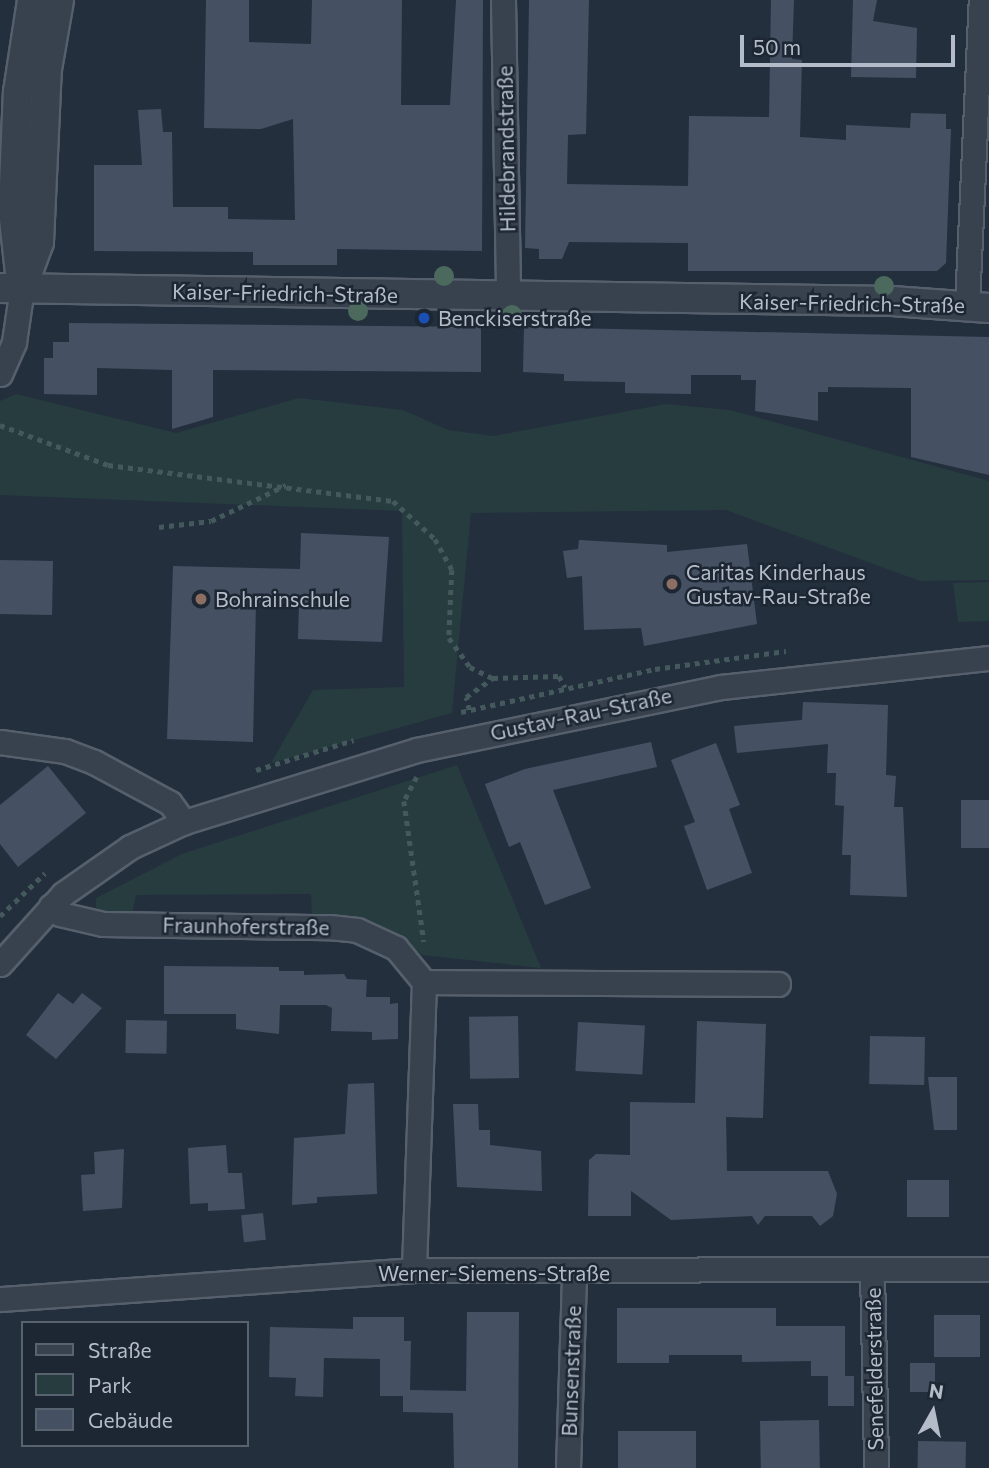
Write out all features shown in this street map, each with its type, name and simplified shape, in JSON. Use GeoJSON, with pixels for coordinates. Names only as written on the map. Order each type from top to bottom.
{"type":"FeatureCollection","features":[{"type":"Feature","properties":{"kind":"street"},"geometry":{"type":"LineString","coordinates":[[0,374],[14,342],[11,288],[18,92],[32,0]]}},
{"type":"Feature","properties":{"kind":"street"},"geometry":{"type":"LineString","coordinates":[[11,288],[39,242],[47,68],[59,0]]}},
{"type":"Feature","properties":{"kind":"street","name":"Hildebrandstraße"},"geometry":{"type":"LineString","coordinates":[[503,0],[508,298]]}},
{"type":"Feature","properties":{"kind":"street"},"geometry":{"type":"LineString","coordinates":[[978,306],[981,0]]}},
{"type":"Feature","properties":{"kind":"street","name":"Kaiser-Friedrich-Straße"},"geometry":{"type":"LineString","coordinates":[[11,288],[978,306]]}},
{"type":"Feature","properties":{"kind":"street","name":"Gustav-Rau-Straße"},"geometry":{"type":"LineString","coordinates":[[0,964],[51,906],[99,865],[184,822],[418,750],[577,713],[721,687],[989,659]]}},
{"type":"Feature","properties":{"kind":"street"},"geometry":{"type":"LineString","coordinates":[[0,742],[65,751],[94,762],[170,803],[184,822]]}},
{"type":"Feature","properties":{"kind":"street","name":"Fraunhoferstraße"},"geometry":{"type":"LineString","coordinates":[[51,906],[60,914],[103,924],[357,930],[397,948],[424,982]]}},
{"type":"Feature","properties":{"kind":"street"},"geometry":{"type":"LineString","coordinates":[[414,1270],[424,982],[778,984]]}},
{"type":"Feature","properties":{"kind":"street","name":"Werner-Siemens-Straße"},"geometry":{"type":"LineString","coordinates":[[0,1299],[414,1270],[573,1273],[989,1269]]}},
{"type":"Feature","properties":{"kind":"street","name":"Senefelderstraße"},"geometry":{"type":"LineString","coordinates":[[872,1270],[876,1468]]}},
{"type":"Feature","properties":{"kind":"street","name":"Bunsenstraße"},"geometry":{"type":"LineString","coordinates":[[568,1468],[573,1273]]}},
{"type":"Feature","properties":{"kind":"path"},"geometry":{"type":"LineString","coordinates":[[0,425],[107,466],[288,484],[393,500],[413,515],[452,570],[449,638],[470,667],[493,678],[559,676],[565,687]]}},
{"type":"Feature","properties":{"kind":"path"},"geometry":{"type":"LineString","coordinates":[[159,527],[211,521],[288,484]]}},
{"type":"Feature","properties":{"kind":"path"},"geometry":{"type":"LineString","coordinates":[[469,710],[466,697],[493,678]]}},
{"type":"Feature","properties":{"kind":"path"},"geometry":{"type":"LineString","coordinates":[[420,770],[404,802],[425,947]]}},
{"type":"Feature","properties":{"kind":"green space"},"geometry":{"type":"Polygon","coordinates":[[[16,394],[176,433],[299,398],[403,410],[448,430],[493,436],[666,404],[730,410],[989,481],[989,580],[920,581],[726,510],[471,513],[452,713],[271,763],[313,690],[404,687],[402,511],[0,495],[0,401],[16,394]]]}},
{"type":"Feature","properties":{"kind":"green space"},"geometry":{"type":"Polygon","coordinates":[[[989,582],[989,621],[958,622],[953,583],[989,582]]]}},
{"type":"Feature","properties":{"kind":"green space"},"geometry":{"type":"Polygon","coordinates":[[[457,765],[541,968],[422,955],[390,930],[352,920],[312,919],[311,894],[136,895],[131,918],[101,915],[96,909],[96,898],[182,854],[457,765]]]}},
{"type":"Feature","properties":{"kind":"building"},"geometry":{"type":"Polygon","coordinates":[[[206,0],[249,0],[249,42],[311,44],[312,0],[402,0],[401,105],[450,105],[456,0],[483,0],[482,251],[337,249],[337,265],[253,265],[253,252],[94,251],[94,165],[142,165],[138,110],[161,109],[163,132],[172,132],[173,207],[228,207],[228,219],[295,220],[293,119],[261,129],[204,128],[206,0]]]}},
{"type":"Feature","properties":{"kind":"building"},"geometry":{"type":"Polygon","coordinates":[[[529,0],[589,0],[586,134],[568,135],[567,184],[688,186],[689,116],[769,117],[771,0],[794,0],[792,59],[802,60],[800,137],[846,140],[846,125],[910,128],[911,113],[946,114],[946,129],[951,129],[946,263],[937,271],[688,271],[688,243],[569,242],[562,259],[539,259],[539,249],[525,248],[529,0]]]}},
{"type":"Feature","properties":{"kind":"building"},"geometry":{"type":"Polygon","coordinates":[[[853,0],[877,0],[873,21],[917,28],[916,78],[851,77],[853,0]]]}},
{"type":"Feature","properties":{"kind":"building"},"geometry":{"type":"Polygon","coordinates":[[[69,323],[481,327],[481,372],[213,370],[213,417],[172,429],[172,370],[97,368],[97,395],[44,394],[44,358],[53,358],[53,342],[69,342],[69,323]]]}},
{"type":"Feature","properties":{"kind":"building"},"geometry":{"type":"Polygon","coordinates":[[[524,327],[989,337],[989,475],[911,457],[911,388],[828,387],[828,392],[818,392],[818,421],[755,411],[756,380],[741,380],[741,375],[691,375],[691,394],[625,393],[625,382],[564,381],[564,374],[523,372],[524,327]]]}},
{"type":"Feature","properties":{"kind":"building"},"geometry":{"type":"Polygon","coordinates":[[[301,533],[389,537],[382,642],[298,639],[299,604],[256,603],[253,742],[167,739],[173,566],[300,569],[301,533]]]}},
{"type":"Feature","properties":{"kind":"building"},"geometry":{"type":"Polygon","coordinates":[[[579,540],[667,545],[667,552],[747,544],[757,624],[644,646],[641,628],[584,630],[582,576],[567,578],[563,551],[578,549],[579,540]]]}},
{"type":"Feature","properties":{"kind":"building"},"geometry":{"type":"Polygon","coordinates":[[[0,560],[53,561],[52,615],[0,614],[0,560]]]}},
{"type":"Feature","properties":{"kind":"building"},"geometry":{"type":"Polygon","coordinates":[[[803,702],[888,705],[886,775],[896,776],[894,807],[903,807],[907,897],[850,895],[851,855],[842,855],[844,806],[835,805],[836,773],[827,773],[828,744],[737,753],[734,726],[802,720],[803,702]]]}},
{"type":"Feature","properties":{"kind":"building"},"geometry":{"type":"Polygon","coordinates":[[[651,742],[657,767],[553,790],[591,888],[545,905],[520,842],[509,847],[485,784],[525,769],[651,742]]]}},
{"type":"Feature","properties":{"kind":"building"},"geometry":{"type":"Polygon","coordinates":[[[716,743],[740,805],[729,809],[752,873],[707,890],[684,826],[695,822],[671,760],[716,743]]]}},
{"type":"Feature","properties":{"kind":"building"},"geometry":{"type":"Polygon","coordinates":[[[48,766],[86,813],[18,867],[0,844],[0,805],[48,766]]]}},
{"type":"Feature","properties":{"kind":"building"},"geometry":{"type":"Polygon","coordinates":[[[961,800],[989,800],[989,848],[961,848],[961,800]]]}},
{"type":"Feature","properties":{"kind":"building"},"geometry":{"type":"Polygon","coordinates":[[[164,966],[279,967],[279,971],[304,971],[304,975],[344,974],[347,979],[367,980],[366,997],[390,997],[390,1004],[398,1003],[398,1039],[372,1040],[372,1032],[331,1031],[332,1008],[326,1005],[280,1005],[279,1034],[236,1029],[236,1014],[164,1014],[164,966]]]}},
{"type":"Feature","properties":{"kind":"building"},"geometry":{"type":"Polygon","coordinates":[[[58,993],[73,1004],[82,993],[102,1008],[56,1059],[26,1035],[58,993]]]}},
{"type":"Feature","properties":{"kind":"building"},"geometry":{"type":"Polygon","coordinates":[[[518,1016],[519,1078],[470,1079],[469,1017],[518,1016]]]}},
{"type":"Feature","properties":{"kind":"building"},"geometry":{"type":"Polygon","coordinates":[[[126,1020],[167,1021],[166,1054],[125,1053],[126,1020]]]}},
{"type":"Feature","properties":{"kind":"building"},"geometry":{"type":"Polygon","coordinates":[[[697,1021],[766,1024],[763,1118],[726,1117],[727,1171],[828,1171],[837,1194],[833,1216],[820,1226],[812,1216],[765,1216],[758,1225],[752,1216],[671,1220],[631,1191],[631,1216],[588,1216],[589,1160],[596,1154],[630,1155],[630,1102],[695,1103],[697,1021]]]}},
{"type":"Feature","properties":{"kind":"building"},"geometry":{"type":"Polygon","coordinates":[[[578,1022],[645,1026],[642,1074],[575,1071],[578,1022]]]}},
{"type":"Feature","properties":{"kind":"building"},"geometry":{"type":"Polygon","coordinates":[[[870,1036],[925,1037],[924,1085],[869,1084],[870,1036]]]}},
{"type":"Feature","properties":{"kind":"building"},"geometry":{"type":"Polygon","coordinates":[[[928,1077],[957,1077],[957,1130],[934,1130],[928,1077]]]}},
{"type":"Feature","properties":{"kind":"building"},"geometry":{"type":"Polygon","coordinates":[[[374,1083],[377,1194],[317,1197],[317,1203],[292,1205],[294,1138],[345,1134],[348,1084],[374,1083]]]}},
{"type":"Feature","properties":{"kind":"building"},"geometry":{"type":"Polygon","coordinates":[[[453,1104],[478,1104],[479,1130],[490,1130],[490,1145],[541,1151],[542,1191],[457,1187],[453,1104]]]}},
{"type":"Feature","properties":{"kind":"building"},"geometry":{"type":"Polygon","coordinates":[[[226,1145],[228,1173],[242,1173],[245,1209],[208,1211],[208,1203],[190,1204],[188,1148],[226,1145]]]}},
{"type":"Feature","properties":{"kind":"building"},"geometry":{"type":"Polygon","coordinates":[[[124,1149],[122,1208],[83,1211],[81,1175],[95,1174],[94,1152],[124,1149]]]}},
{"type":"Feature","properties":{"kind":"building"},"geometry":{"type":"Polygon","coordinates":[[[907,1180],[949,1180],[949,1217],[907,1217],[907,1180]]]}},
{"type":"Feature","properties":{"kind":"building"},"geometry":{"type":"Polygon","coordinates":[[[263,1213],[266,1240],[244,1242],[241,1215],[263,1213]]]}},
{"type":"Feature","properties":{"kind":"building"},"geometry":{"type":"Polygon","coordinates":[[[617,1308],[776,1308],[776,1326],[845,1326],[845,1376],[811,1376],[811,1361],[742,1362],[742,1355],[669,1355],[669,1363],[617,1363],[617,1308]]]}},
{"type":"Feature","properties":{"kind":"building"},"geometry":{"type":"Polygon","coordinates":[[[467,1312],[519,1312],[518,1468],[454,1468],[453,1413],[403,1412],[403,1396],[380,1396],[380,1359],[324,1358],[323,1397],[295,1396],[296,1378],[269,1377],[270,1327],[353,1329],[353,1317],[404,1317],[404,1341],[411,1341],[410,1390],[466,1391],[467,1312]]]}},
{"type":"Feature","properties":{"kind":"building"},"geometry":{"type":"Polygon","coordinates":[[[934,1315],[980,1315],[980,1357],[934,1357],[934,1315]]]}},
{"type":"Feature","properties":{"kind":"building"},"geometry":{"type":"Polygon","coordinates":[[[910,1363],[935,1363],[935,1392],[910,1392],[910,1363]]]}},
{"type":"Feature","properties":{"kind":"building"},"geometry":{"type":"Polygon","coordinates":[[[828,1376],[854,1376],[854,1406],[828,1406],[828,1376]]]}},
{"type":"Feature","properties":{"kind":"building"},"geometry":{"type":"Polygon","coordinates":[[[819,1420],[820,1468],[761,1468],[760,1421],[819,1420]]]}},
{"type":"Feature","properties":{"kind":"building"},"geometry":{"type":"Polygon","coordinates":[[[618,1431],[696,1431],[696,1468],[618,1468],[618,1431]]]}},
{"type":"Feature","properties":{"kind":"building"},"geometry":{"type":"Polygon","coordinates":[[[918,1441],[966,1442],[966,1468],[918,1468],[918,1441]]]}},
{"type":"Feature","properties":{"kind":"place","name":"Benckiserstraße"},"geometry":{"type":"Point","coordinates":[424,318]}},
{"type":"Feature","properties":{"kind":"place","name":"Caritas Kinderhaus Gustav-Rau-Straße"},"geometry":{"type":"Point","coordinates":[672,584]}},
{"type":"Feature","properties":{"kind":"place","name":"Bohrainschule"},"geometry":{"type":"Point","coordinates":[201,599]}}]}
